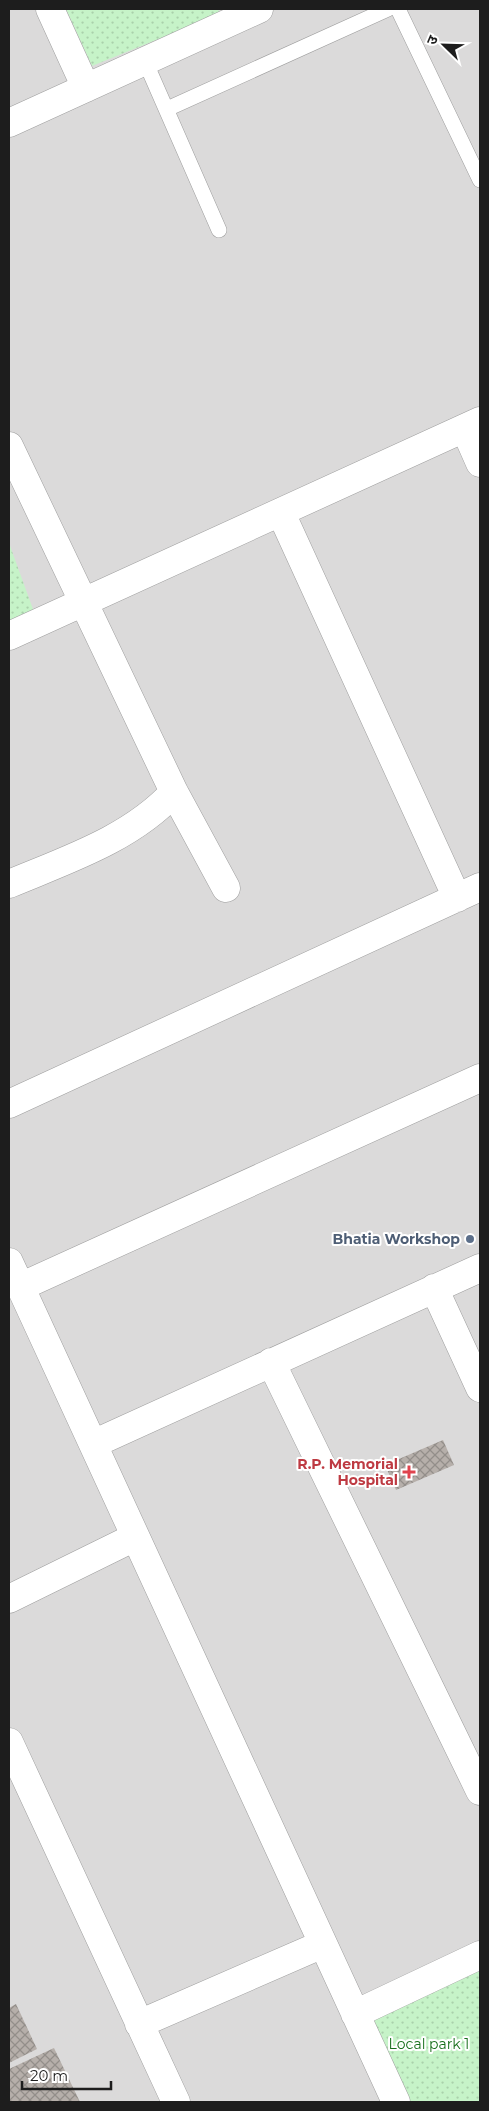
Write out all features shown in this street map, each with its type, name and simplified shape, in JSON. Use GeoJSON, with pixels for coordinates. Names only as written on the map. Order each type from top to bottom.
{"type":"FeatureCollection","features":[{"type":"Feature","properties":{"kind":"street"},"geometry":{"type":"LineString","coordinates":[[50,9],[86,88]]}},
{"type":"Feature","properties":{"kind":"street"},"geometry":{"type":"LineString","coordinates":[[9,123],[259,9]]}},
{"type":"Feature","properties":{"kind":"street"},"geometry":{"type":"LineString","coordinates":[[9,636],[473,425],[480,463]]}},
{"type":"Feature","properties":{"kind":"street"},"geometry":{"type":"LineString","coordinates":[[9,446],[174,792],[226,888]]}},
{"type":"Feature","properties":{"kind":"street"},"geometry":{"type":"LineString","coordinates":[[9,1104],[468,893],[281,513]]}},
{"type":"Feature","properties":{"kind":"street"},"geometry":{"type":"LineString","coordinates":[[9,884],[102,844],[156,811],[174,792]]}},
{"type":"Feature","properties":{"kind":"street"},"geometry":{"type":"LineString","coordinates":[[20,1287],[480,1078]]}},
{"type":"Feature","properties":{"kind":"street"},"geometry":{"type":"LineString","coordinates":[[9,1262],[396,2102]]}},
{"type":"Feature","properties":{"kind":"street"},"geometry":{"type":"LineString","coordinates":[[93,1444],[480,1268]]}},
{"type":"Feature","properties":{"kind":"street"},"geometry":{"type":"LineString","coordinates":[[434,1288],[480,1388]]}},
{"type":"Feature","properties":{"kind":"street"},"geometry":{"type":"LineString","coordinates":[[271,1362],[480,1791]]}},
{"type":"Feature","properties":{"kind":"street"},"geometry":{"type":"LineString","coordinates":[[9,1599],[135,1536]]}},
{"type":"Feature","properties":{"kind":"street"},"geometry":{"type":"LineString","coordinates":[[9,1742],[176,2102]]}},
{"type":"Feature","properties":{"kind":"street"},"geometry":{"type":"LineString","coordinates":[[140,2024],[323,1944]]}},
{"type":"Feature","properties":{"kind":"street"},"geometry":{"type":"LineString","coordinates":[[355,2014],[480,1955]]}},
{"type":"Feature","properties":{"kind":"lane"},"geometry":{"type":"LineString","coordinates":[[167,109],[388,9]]}},
{"type":"Feature","properties":{"kind":"lane"},"geometry":{"type":"LineString","coordinates":[[398,9],[480,180]]}},
{"type":"Feature","properties":{"kind":"lane"},"geometry":{"type":"LineString","coordinates":[[145,61],[219,230]]}},
{"type":"Feature","properties":{"kind":"shaded area"},"geometry":{"type":"Polygon","coordinates":[[[9,9],[480,9],[480,2102],[9,2102],[9,9]]]}},
{"type":"Feature","properties":{"kind":"green space"},"geometry":{"type":"Polygon","coordinates":[[[66,9],[218,9],[220,14],[92,66],[66,9]]]}},
{"type":"Feature","properties":{"kind":"green space"},"geometry":{"type":"Polygon","coordinates":[[[9,543],[38,623],[9,633],[9,543]]]}},
{"type":"Feature","properties":{"kind":"green space","name":"Local park 1"},"geometry":{"type":"Polygon","coordinates":[[[480,1964],[480,2102],[402,2102],[358,2020],[480,1964]]]}},
{"type":"Feature","properties":{"kind":"building"},"geometry":{"type":"Polygon","coordinates":[[[443,1440],[454,1465],[396,1490],[385,1465],[443,1440]]]}},
{"type":"Feature","properties":{"kind":"building"},"geometry":{"type":"Polygon","coordinates":[[[16,2004],[37,2049],[9,2063],[9,2008],[16,2004]]]}},
{"type":"Feature","properties":{"kind":"building"},"geometry":{"type":"Polygon","coordinates":[[[54,2048],[80,2102],[9,2102],[9,2069],[54,2048]]]}},
{"type":"Feature","properties":{"kind":"place","name":"Bhatia Workshop"},"geometry":{"type":"Point","coordinates":[470,1239]}},
{"type":"Feature","properties":{"kind":"place","name":"R.P. Memorial Hospital"},"geometry":{"type":"Point","coordinates":[409,1472]}}]}
